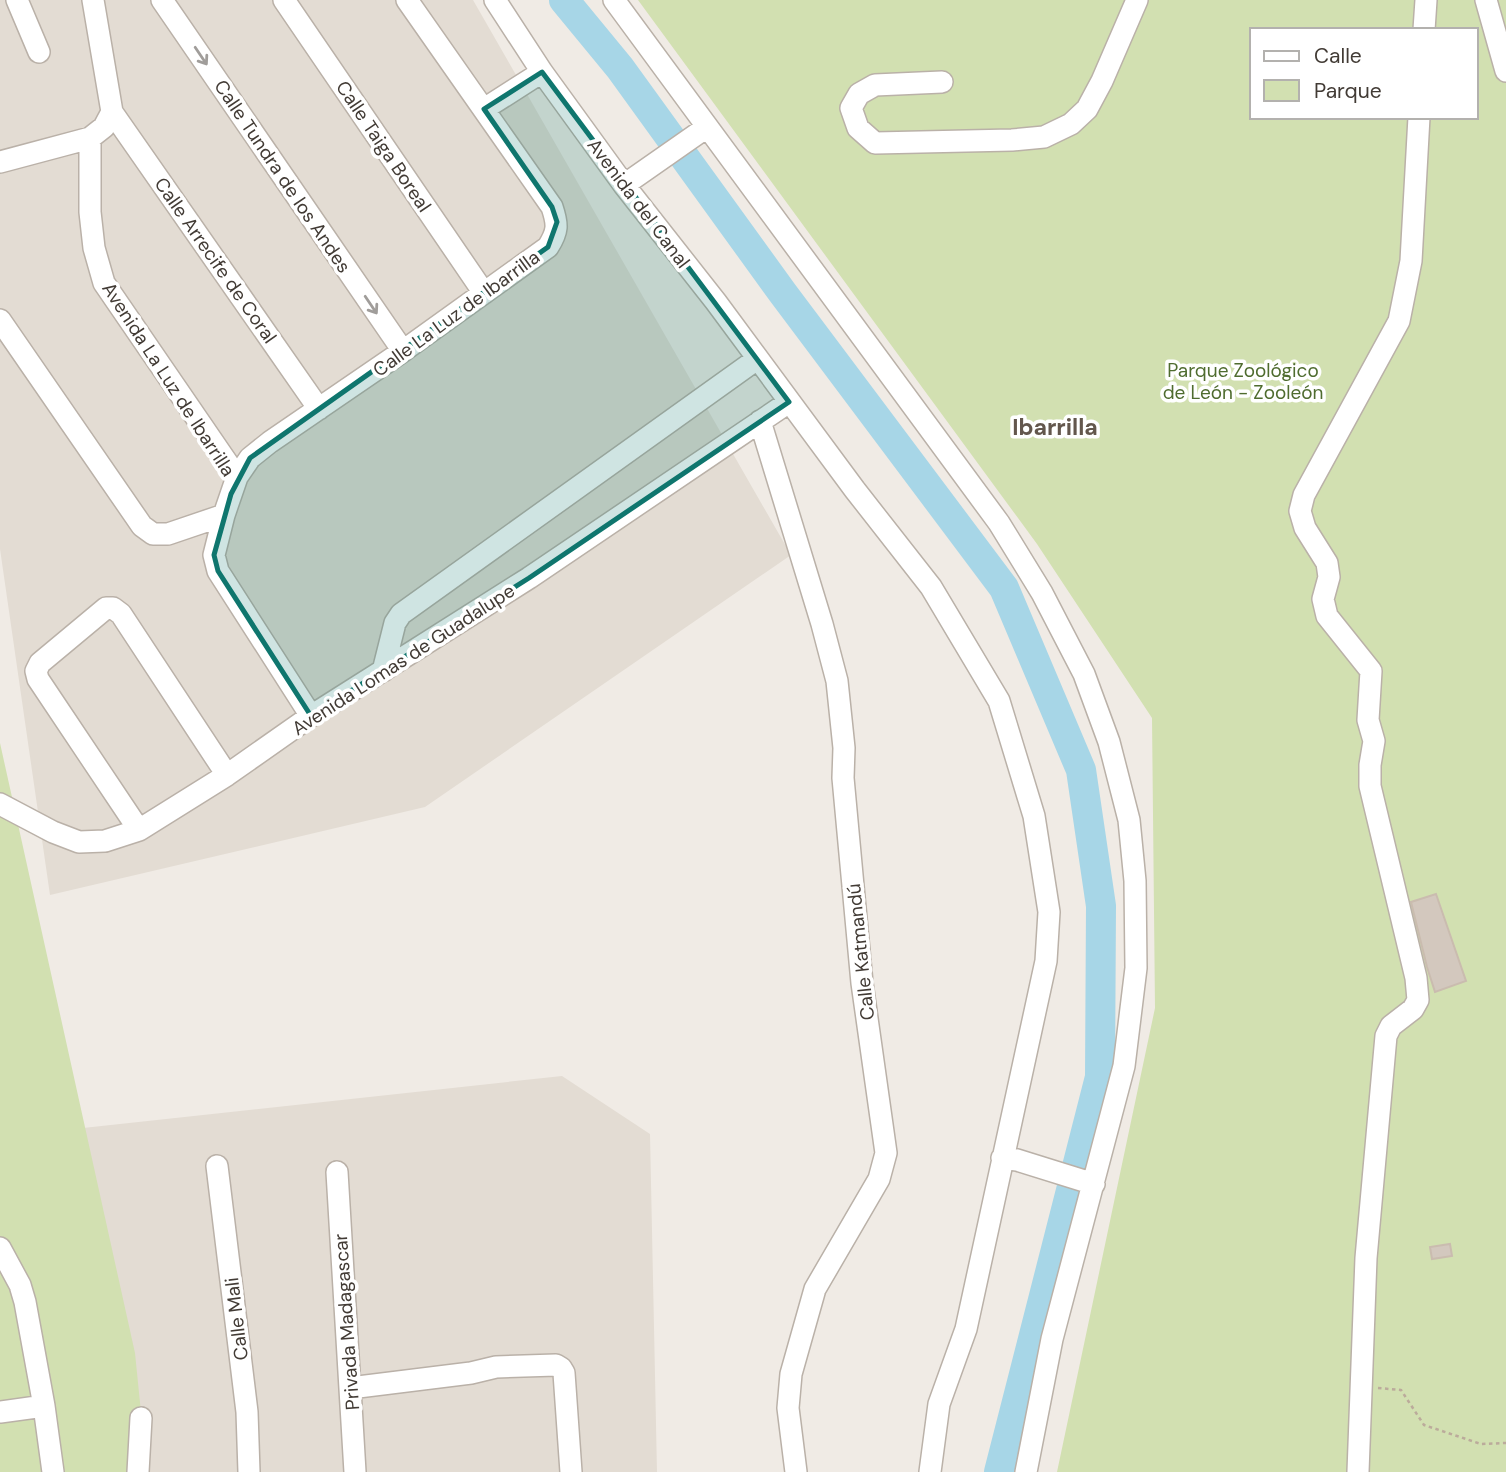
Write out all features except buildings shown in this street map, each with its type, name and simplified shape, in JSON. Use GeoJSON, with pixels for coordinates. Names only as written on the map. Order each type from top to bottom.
{"type":"FeatureCollection","features":[{"type":"Feature","properties":{"kind":"street"},"geometry":{"type":"LineString","coordinates":[[18,0],[39,52]]}},
{"type":"Feature","properties":{"kind":"street"},"geometry":{"type":"LineString","coordinates":[[0,162],[90,138],[104,127],[112,112],[93,0]]}},
{"type":"Feature","properties":{"kind":"street","name":"Calle Tundra de los Andes"},"geometry":{"type":"LineString","coordinates":[[162,0],[403,351]]}},
{"type":"Feature","properties":{"kind":"street","name":"Calle Taiga Boreal"},"geometry":{"type":"LineString","coordinates":[[284,0],[484,293]]}},
{"type":"Feature","properties":{"kind":"street","name":"Calle La Luz de Ibarrilla"},"geometry":{"type":"LineString","coordinates":[[237,477],[250,458],[270,442],[548,247],[555,236],[557,222],[552,207],[407,0]]}},
{"type":"Feature","properties":{"kind":"street","name":"Avenida del Canal"},"geometry":{"type":"LineString","coordinates":[[495,0],[542,72],[624,185],[716,302],[855,490],[931,587],[999,701],[1034,816],[1049,912],[1046,961],[1010,1159],[966,1328],[939,1404],[930,1472]]}},
{"type":"Feature","properties":{"kind":"street"},"geometry":{"type":"LineString","coordinates":[[614,0],[701,131],[843,309],[999,523],[1042,593],[1079,662],[1105,731],[1129,820],[1135,881],[1136,968],[1124,1066],[1085,1181],[1026,1472]]}},
{"type":"Feature","properties":{"kind":"street"},"geometry":{"type":"LineString","coordinates":[[942,82],[875,85],[859,94],[851,108],[858,128],[875,143],[1044,137],[1071,124],[1087,109],[1137,0]]}},
{"type":"Feature","properties":{"kind":"street"},"geometry":{"type":"LineString","coordinates":[[1424,28],[1426,0]]}},
{"type":"Feature","properties":{"kind":"street"},"geometry":{"type":"LineString","coordinates":[[1486,0],[1506,71]]}},
{"type":"Feature","properties":{"kind":"street"},"geometry":{"type":"LineString","coordinates":[[484,109],[542,72]]}},
{"type":"Feature","properties":{"kind":"street","name":"Calle Arrecife de Coral"},"geometry":{"type":"LineString","coordinates":[[112,112],[319,409]]}},
{"type":"Feature","properties":{"kind":"street"},"geometry":{"type":"LineString","coordinates":[[1358,1472],[1366,1258],[1385,1036],[1391,1026],[1413,1009],[1419,1000],[1370,786],[1374,741],[1368,720],[1371,671],[1327,616],[1323,600],[1328,577],[1327,563],[1305,528],[1300,512],[1304,495],[1399,321],[1410,261],[1419,119]]}},
{"type":"Feature","properties":{"kind":"street"},"geometry":{"type":"LineString","coordinates":[[624,185],[701,131]]}},
{"type":"Feature","properties":{"kind":"street","name":"Avenida La Luz de Ibarrilla"},"geometry":{"type":"LineString","coordinates":[[90,138],[90,212],[94,248],[104,283],[237,477],[214,555],[218,571],[311,716]]}},
{"type":"Feature","properties":{"kind":"street"},"geometry":{"type":"LineString","coordinates":[[0,320],[142,526],[153,534],[168,534],[224,514]]}},
{"type":"Feature","properties":{"kind":"street"},"geometry":{"type":"LineString","coordinates":[[383,671],[395,623],[401,614],[757,359]]}},
{"type":"Feature","properties":{"kind":"street","name":"Avenida Lomas de Guadalupe"},"geometry":{"type":"LineString","coordinates":[[0,804],[53,832],[79,842],[106,841],[139,830],[227,775],[311,716],[529,579],[789,402]]}},
{"type":"Feature","properties":{"kind":"street","name":"Calle Katmandú"},"geometry":{"type":"LineString","coordinates":[[760,421],[822,624],[836,681],[844,748],[843,778],[862,983],[886,1153],[879,1179],[816,1289],[791,1374],[788,1408],[796,1472]]}},
{"type":"Feature","properties":{"kind":"street"},"geometry":{"type":"LineString","coordinates":[[139,830],[38,679],[36,671],[40,663],[106,608],[113,608],[121,614],[227,775]]}},
{"type":"Feature","properties":{"kind":"street"},"geometry":{"type":"LineString","coordinates":[[1010,1159],[1085,1181]]}},
{"type":"Feature","properties":{"kind":"street","name":"Calle Mali"},"geometry":{"type":"LineString","coordinates":[[217,1166],[247,1412],[248,1472]]}},
{"type":"Feature","properties":{"kind":"street","name":"Privada Madagascar"},"geometry":{"type":"LineString","coordinates":[[337,1171],[355,1472]]}},
{"type":"Feature","properties":{"kind":"street"},"geometry":{"type":"LineString","coordinates":[[0,1248],[25,1302],[53,1472]]}},
{"type":"Feature","properties":{"kind":"street"},"geometry":{"type":"LineString","coordinates":[[351,1388],[471,1374],[496,1367],[556,1364],[564,1373],[571,1472]]}},
{"type":"Feature","properties":{"kind":"street"},"geometry":{"type":"LineString","coordinates":[[0,1412],[44,1406]]}},
{"type":"Feature","properties":{"kind":"street"},"geometry":{"type":"LineString","coordinates":[[138,1472],[141,1418]]}},
{"type":"Feature","properties":{"kind":"path"},"geometry":{"type":"LineString","coordinates":[[1361,1387],[1401,1390],[1424,1425],[1481,1444],[1506,1443]]}},
{"type":"Feature","properties":{"kind":"highlighted area"},"geometry":{"type":"Polygon","coordinates":[[[542,72],[789,402],[529,578],[311,716],[218,571],[214,555],[231,494],[250,458],[548,247],[557,222],[552,207],[484,109],[542,72]]]}},
{"type":"Feature","properties":{"kind":"shaded area"},"geometry":{"type":"Polygon","coordinates":[[[0,0],[473,0],[791,555],[425,807],[50,895],[0,549],[0,0]]]}},
{"type":"Feature","properties":{"kind":"shaded area"},"geometry":{"type":"Polygon","coordinates":[[[562,1076],[650,1134],[657,1472],[0,1472],[0,1137],[562,1076]]]}},
{"type":"Feature","properties":{"kind":"green space","name":"Parque Zoológico de León - Zooleón"},"geometry":{"type":"Polygon","coordinates":[[[638,0],[1506,0],[1506,1472],[1057,1472],[1155,1008],[1152,718],[1037,544],[638,0]]]}},
{"type":"Feature","properties":{"kind":"green space"},"geometry":{"type":"Polygon","coordinates":[[[0,743],[135,1353],[147,1472],[0,1472],[0,743]]]}},
{"type":"Feature","properties":{"kind":"waterway"},"geometry":{"type":"LineString","coordinates":[[564,0],[620,68],[782,292],[1004,588],[1081,770],[1101,906],[1100,1077],[999,1472]]}},
{"type":"Feature","properties":{"kind":"district","name":"Ibarrilla"},"geometry":{"type":"Point","coordinates":[1055,427]}}]}
